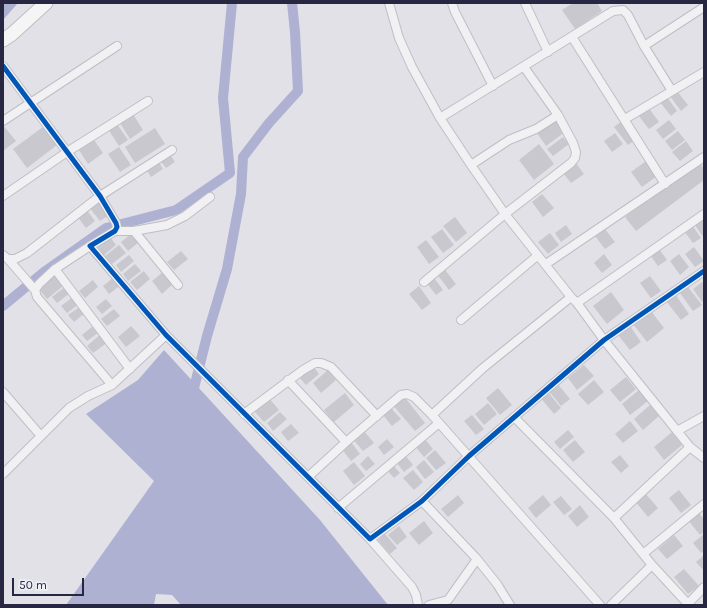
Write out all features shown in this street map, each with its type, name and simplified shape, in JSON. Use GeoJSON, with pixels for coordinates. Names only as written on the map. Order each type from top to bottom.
{"type":"FeatureCollection","features":[{"type":"Feature","properties":{"kind":"main road"},"geometry":{"type":"LineString","coordinates":[[3,40],[12,34],[46,3]]}},
{"type":"Feature","properties":{"kind":"street"},"geometry":{"type":"LineString","coordinates":[[388,3],[399,38],[412,67],[440,118],[505,214],[690,447],[704,458]]}},
{"type":"Feature","properties":{"kind":"street"},"geometry":{"type":"LineString","coordinates":[[452,3],[455,12],[493,86]]}},
{"type":"Feature","properties":{"kind":"street"},"geometry":{"type":"LineString","coordinates":[[525,3],[548,52]]}},
{"type":"Feature","properties":{"kind":"street"},"geometry":{"type":"LineString","coordinates":[[644,46],[704,7]]}},
{"type":"Feature","properties":{"kind":"street"},"geometry":{"type":"LineString","coordinates":[[440,118],[613,11],[623,10],[628,15],[644,46],[672,91]]}},
{"type":"Feature","properties":{"kind":"street"},"geometry":{"type":"LineString","coordinates":[[572,37],[666,184]]}},
{"type":"Feature","properties":{"kind":"street"},"geometry":{"type":"LineString","coordinates":[[3,121],[29,102],[116,46]]}},
{"type":"Feature","properties":{"kind":"street"},"geometry":{"type":"LineString","coordinates":[[3,66],[100,196],[116,227]]}},
{"type":"Feature","properties":{"kind":"street"},"geometry":{"type":"LineString","coordinates":[[424,282],[505,214],[571,163],[574,158],[576,152],[573,143],[558,115],[524,67]]}},
{"type":"Feature","properties":{"kind":"street"},"geometry":{"type":"LineString","coordinates":[[625,119],[704,72]]}},
{"type":"Feature","properties":{"kind":"street"},"geometry":{"type":"LineString","coordinates":[[3,196],[67,152],[148,101]]}},
{"type":"Feature","properties":{"kind":"street"},"geometry":{"type":"LineString","coordinates":[[471,165],[506,142],[536,129],[558,115]]}},
{"type":"Feature","properties":{"kind":"street"},"geometry":{"type":"LineString","coordinates":[[6,257],[15,259],[27,253],[100,196],[172,150]]}},
{"type":"Feature","properties":{"kind":"street"},"geometry":{"type":"LineString","coordinates":[[546,264],[704,157]]}},
{"type":"Feature","properties":{"kind":"street"},"geometry":{"type":"LineString","coordinates":[[35,290],[54,269],[116,227],[134,231],[167,225],[185,216],[210,197]]}},
{"type":"Feature","properties":{"kind":"street"},"geometry":{"type":"LineString","coordinates":[[432,415],[483,368],[574,300],[704,214]]}},
{"type":"Feature","properties":{"kind":"street"},"geometry":{"type":"LineString","coordinates":[[134,231],[178,285]]}},
{"type":"Feature","properties":{"kind":"street"},"geometry":{"type":"LineString","coordinates":[[90,246],[166,335],[370,539],[412,587],[416,595],[418,605]]}},
{"type":"Feature","properties":{"kind":"street"},"geometry":{"type":"LineString","coordinates":[[461,320],[538,256]]}},
{"type":"Feature","properties":{"kind":"street"},"geometry":{"type":"LineString","coordinates":[[6,257],[35,290],[37,297],[112,385]]}},
{"type":"Feature","properties":{"kind":"street"},"geometry":{"type":"LineString","coordinates":[[54,269],[130,369]]}},
{"type":"Feature","properties":{"kind":"street"},"geometry":{"type":"LineString","coordinates":[[370,539],[422,501],[514,416],[604,340],[704,272]]}},
{"type":"Feature","properties":{"kind":"street"},"geometry":{"type":"LineString","coordinates":[[3,474],[69,408],[88,396],[112,385],[166,335]]}},
{"type":"Feature","properties":{"kind":"street"},"geometry":{"type":"LineString","coordinates":[[244,414],[303,370],[315,363],[321,363],[331,367],[377,416]]}},
{"type":"Feature","properties":{"kind":"street"},"geometry":{"type":"LineString","coordinates":[[288,380],[346,442]]}},
{"type":"Feature","properties":{"kind":"street"},"geometry":{"type":"LineString","coordinates":[[3,392],[41,436]]}},
{"type":"Feature","properties":{"kind":"street"},"geometry":{"type":"LineString","coordinates":[[308,477],[401,395],[407,394],[414,397],[440,423],[600,605]]}},
{"type":"Feature","properties":{"kind":"street"},"geometry":{"type":"LineString","coordinates":[[514,416],[614,518],[652,565],[688,604],[704,587]]}},
{"type":"Feature","properties":{"kind":"street"},"geometry":{"type":"LineString","coordinates":[[677,431],[704,416]]}},
{"type":"Feature","properties":{"kind":"street"},"geometry":{"type":"LineString","coordinates":[[338,508],[440,423]]}},
{"type":"Feature","properties":{"kind":"street"},"geometry":{"type":"LineString","coordinates":[[614,518],[690,447]]}},
{"type":"Feature","properties":{"kind":"street"},"geometry":{"type":"LineString","coordinates":[[422,501],[477,559],[497,584],[510,605]]}},
{"type":"Feature","properties":{"kind":"street"},"geometry":{"type":"LineString","coordinates":[[643,554],[704,504]]}},
{"type":"Feature","properties":{"kind":"street"},"geometry":{"type":"LineString","coordinates":[[429,605],[448,603],[477,559]]}},
{"type":"Feature","properties":{"kind":"street"},"geometry":{"type":"LineString","coordinates":[[611,605],[652,565]]}},
{"type":"Feature","properties":{"kind":"water"},"geometry":{"type":"Polygon","coordinates":[[[3,3],[18,3],[3,20],[3,3]]]}},
{"type":"Feature","properties":{"kind":"water"},"geometry":{"type":"Polygon","coordinates":[[[164,350],[320,520],[388,605],[181,605],[172,595],[156,594],[154,605],[66,605],[154,481],[86,414],[138,380],[164,350]]]}},
{"type":"Feature","properties":{"kind":"building"},"geometry":{"type":"Polygon","coordinates":[[[573,3],[597,3],[602,11],[575,29],[562,10],[573,3]]]}},
{"type":"Feature","properties":{"kind":"building"},"geometry":{"type":"Polygon","coordinates":[[[677,91],[688,105],[681,111],[670,96],[677,91]]]}},
{"type":"Feature","properties":{"kind":"building"},"geometry":{"type":"Polygon","coordinates":[[[667,97],[677,111],[671,116],[660,102],[667,97]]]}},
{"type":"Feature","properties":{"kind":"building"},"geometry":{"type":"Polygon","coordinates":[[[648,107],[659,122],[649,129],[638,115],[648,107]]]}},
{"type":"Feature","properties":{"kind":"building"},"geometry":{"type":"Polygon","coordinates":[[[133,114],[143,130],[130,139],[120,123],[133,114]]]}},
{"type":"Feature","properties":{"kind":"building"},"geometry":{"type":"Polygon","coordinates":[[[555,119],[565,132],[546,146],[537,133],[555,119]]]}},
{"type":"Feature","properties":{"kind":"building"},"geometry":{"type":"Polygon","coordinates":[[[669,120],[676,129],[663,139],[656,130],[669,120]]]}},
{"type":"Feature","properties":{"kind":"building"},"geometry":{"type":"Polygon","coordinates":[[[622,121],[636,139],[628,145],[614,127],[622,121]]]}},
{"type":"Feature","properties":{"kind":"building"},"geometry":{"type":"Polygon","coordinates":[[[117,124],[128,140],[119,146],[108,129],[117,124]]]}},
{"type":"Feature","properties":{"kind":"building"},"geometry":{"type":"Polygon","coordinates":[[[3,125],[16,141],[3,151],[3,125]]]}},
{"type":"Feature","properties":{"kind":"building"},"geometry":{"type":"Polygon","coordinates":[[[43,127],[57,145],[27,168],[13,149],[43,127]]]}},
{"type":"Feature","properties":{"kind":"building"},"geometry":{"type":"Polygon","coordinates":[[[155,128],[165,144],[135,163],[125,147],[155,128]]]}},
{"type":"Feature","properties":{"kind":"building"},"geometry":{"type":"Polygon","coordinates":[[[678,131],[685,140],[672,150],[665,141],[678,131]]]}},
{"type":"Feature","properties":{"kind":"building"},"geometry":{"type":"Polygon","coordinates":[[[615,133],[623,144],[612,152],[604,141],[615,133]]]}},
{"type":"Feature","properties":{"kind":"building"},"geometry":{"type":"Polygon","coordinates":[[[92,137],[103,153],[88,164],[77,147],[92,137]]]}},
{"type":"Feature","properties":{"kind":"building"},"geometry":{"type":"Polygon","coordinates":[[[563,137],[569,144],[553,156],[547,149],[563,137]]]}},
{"type":"Feature","properties":{"kind":"building"},"geometry":{"type":"Polygon","coordinates":[[[686,141],[693,151],[680,161],[672,152],[686,141]]]}},
{"type":"Feature","properties":{"kind":"building"},"geometry":{"type":"Polygon","coordinates":[[[539,144],[554,164],[534,180],[519,160],[539,144]]]}},
{"type":"Feature","properties":{"kind":"building"},"geometry":{"type":"Polygon","coordinates":[[[119,147],[131,165],[120,172],[108,154],[119,147]]]}},
{"type":"Feature","properties":{"kind":"building"},"geometry":{"type":"Polygon","coordinates":[[[169,153],[175,162],[166,168],[160,160],[169,153]]]}},
{"type":"Feature","properties":{"kind":"building"},"geometry":{"type":"Polygon","coordinates":[[[158,161],[163,169],[151,177],[146,169],[158,161]]]}},
{"type":"Feature","properties":{"kind":"building"},"geometry":{"type":"Polygon","coordinates":[[[646,161],[657,176],[642,187],[631,172],[646,161]]]}},
{"type":"Feature","properties":{"kind":"building"},"geometry":{"type":"Polygon","coordinates":[[[699,162],[704,169],[704,180],[636,231],[625,217],[699,162]]]}},
{"type":"Feature","properties":{"kind":"building"},"geometry":{"type":"Polygon","coordinates":[[[576,163],[584,174],[571,183],[563,173],[576,163]]]}},
{"type":"Feature","properties":{"kind":"building"},"geometry":{"type":"Polygon","coordinates":[[[542,194],[554,208],[543,217],[532,202],[542,194]]]}},
{"type":"Feature","properties":{"kind":"building"},"geometry":{"type":"Polygon","coordinates":[[[98,201],[109,215],[100,221],[89,207],[98,201]]]}},
{"type":"Feature","properties":{"kind":"building"},"geometry":{"type":"Polygon","coordinates":[[[86,209],[95,221],[86,228],[77,216],[86,209]]]}},
{"type":"Feature","properties":{"kind":"building"},"geometry":{"type":"Polygon","coordinates":[[[455,217],[467,233],[456,242],[443,226],[455,217]]]}},
{"type":"Feature","properties":{"kind":"building"},"geometry":{"type":"Polygon","coordinates":[[[704,217],[704,238],[694,224],[704,217]]]}},
{"type":"Feature","properties":{"kind":"building"},"geometry":{"type":"Polygon","coordinates":[[[566,225],[572,234],[561,242],[555,233],[566,225]]]}},
{"type":"Feature","properties":{"kind":"building"},"geometry":{"type":"Polygon","coordinates":[[[692,225],[701,238],[693,243],[684,231],[692,225]]]}},
{"type":"Feature","properties":{"kind":"building"},"geometry":{"type":"Polygon","coordinates":[[[442,229],[454,245],[443,253],[431,237],[442,229]]]}},
{"type":"Feature","properties":{"kind":"building"},"geometry":{"type":"Polygon","coordinates":[[[605,229],[615,242],[605,249],[595,236],[605,229]]]}},
{"type":"Feature","properties":{"kind":"building"},"geometry":{"type":"Polygon","coordinates":[[[132,233],[139,242],[128,251],[121,242],[132,233]]]}},
{"type":"Feature","properties":{"kind":"building"},"geometry":{"type":"Polygon","coordinates":[[[550,233],[559,245],[548,254],[538,242],[550,233]]]}},
{"type":"Feature","properties":{"kind":"building"},"geometry":{"type":"Polygon","coordinates":[[[110,237],[116,245],[104,255],[98,247],[110,237]]]}},
{"type":"Feature","properties":{"kind":"building"},"geometry":{"type":"Polygon","coordinates":[[[426,240],[439,257],[429,264],[417,247],[426,240]]]}},
{"type":"Feature","properties":{"kind":"building"},"geometry":{"type":"Polygon","coordinates":[[[119,245],[126,253],[112,264],[105,256],[119,245]]]}},
{"type":"Feature","properties":{"kind":"building"},"geometry":{"type":"Polygon","coordinates":[[[694,247],[704,261],[695,267],[685,254],[694,247]]]}},
{"type":"Feature","properties":{"kind":"building"},"geometry":{"type":"Polygon","coordinates":[[[659,249],[667,260],[658,266],[650,255],[659,249]]]}},
{"type":"Feature","properties":{"kind":"building"},"geometry":{"type":"Polygon","coordinates":[[[181,251],[188,259],[174,270],[167,262],[181,251]]]}},
{"type":"Feature","properties":{"kind":"building"},"geometry":{"type":"Polygon","coordinates":[[[604,254],[612,265],[602,273],[594,263],[604,254]]]}},
{"type":"Feature","properties":{"kind":"building"},"geometry":{"type":"Polygon","coordinates":[[[679,254],[689,267],[680,275],[670,261],[679,254]]]}},
{"type":"Feature","properties":{"kind":"building"},"geometry":{"type":"Polygon","coordinates":[[[129,255],[134,261],[121,272],[116,265],[129,255]]]}},
{"type":"Feature","properties":{"kind":"building"},"geometry":{"type":"Polygon","coordinates":[[[135,264],[141,271],[128,281],[123,274],[135,264]]]}},
{"type":"Feature","properties":{"kind":"building"},"geometry":{"type":"Polygon","coordinates":[[[443,267],[456,284],[449,290],[436,273],[443,267]]]}},
{"type":"Feature","properties":{"kind":"building"},"geometry":{"type":"Polygon","coordinates":[[[144,271],[150,279],[137,290],[130,282],[144,271]]]}},
{"type":"Feature","properties":{"kind":"building"},"geometry":{"type":"Polygon","coordinates":[[[164,271],[174,283],[162,294],[152,281],[164,271]]]}},
{"type":"Feature","properties":{"kind":"building"},"geometry":{"type":"Polygon","coordinates":[[[432,275],[443,290],[436,295],[425,281],[432,275]]]}},
{"type":"Feature","properties":{"kind":"building"},"geometry":{"type":"Polygon","coordinates":[[[55,276],[63,286],[47,299],[39,289],[55,276]]]}},
{"type":"Feature","properties":{"kind":"building"},"geometry":{"type":"Polygon","coordinates":[[[650,276],[661,291],[651,298],[640,283],[650,276]]]}},
{"type":"Feature","properties":{"kind":"building"},"geometry":{"type":"Polygon","coordinates":[[[114,277],[121,285],[109,294],[103,286],[114,277]]]}},
{"type":"Feature","properties":{"kind":"building"},"geometry":{"type":"Polygon","coordinates":[[[93,280],[98,287],[85,298],[79,291],[93,280]]]}},
{"type":"Feature","properties":{"kind":"building"},"geometry":{"type":"Polygon","coordinates":[[[702,282],[704,285],[704,300],[702,302],[693,289],[702,282]]]}},
{"type":"Feature","properties":{"kind":"building"},"geometry":{"type":"Polygon","coordinates":[[[66,286],[71,292],[57,303],[52,297],[66,286]]]}},
{"type":"Feature","properties":{"kind":"building"},"geometry":{"type":"Polygon","coordinates":[[[419,286],[431,303],[422,310],[409,294],[419,286]]]}},
{"type":"Feature","properties":{"kind":"building"},"geometry":{"type":"Polygon","coordinates":[[[688,287],[702,305],[693,311],[680,293],[688,287]]]}},
{"type":"Feature","properties":{"kind":"building"},"geometry":{"type":"Polygon","coordinates":[[[611,292],[624,310],[607,324],[593,306],[611,292]]]}},
{"type":"Feature","properties":{"kind":"building"},"geometry":{"type":"Polygon","coordinates":[[[675,294],[689,314],[681,320],[666,301],[675,294]]]}},
{"type":"Feature","properties":{"kind":"building"},"geometry":{"type":"Polygon","coordinates":[[[73,297],[79,304],[67,313],[61,306],[73,297]]]}},
{"type":"Feature","properties":{"kind":"building"},"geometry":{"type":"Polygon","coordinates":[[[106,299],[112,306],[102,314],[96,307],[106,299]]]}},
{"type":"Feature","properties":{"kind":"building"},"geometry":{"type":"Polygon","coordinates":[[[81,306],[86,312],[74,322],[68,315],[81,306]]]}},
{"type":"Feature","properties":{"kind":"building"},"geometry":{"type":"Polygon","coordinates":[[[114,309],[120,316],[107,326],[101,319],[114,309]]]}},
{"type":"Feature","properties":{"kind":"building"},"geometry":{"type":"Polygon","coordinates":[[[651,311],[664,328],[647,342],[633,324],[651,311]]]}},
{"type":"Feature","properties":{"kind":"building"},"geometry":{"type":"Polygon","coordinates":[[[93,326],[99,332],[87,341],[82,335],[93,326]]]}},
{"type":"Feature","properties":{"kind":"building"},"geometry":{"type":"Polygon","coordinates":[[[131,326],[140,336],[126,347],[118,337],[131,326]]]}},
{"type":"Feature","properties":{"kind":"building"},"geometry":{"type":"Polygon","coordinates":[[[630,326],[641,342],[630,350],[618,335],[630,326]]]}},
{"type":"Feature","properties":{"kind":"building"},"geometry":{"type":"Polygon","coordinates":[[[101,334],[108,342],[93,353],[87,346],[101,334]]]}},
{"type":"Feature","properties":{"kind":"building"},"geometry":{"type":"Polygon","coordinates":[[[312,365],[319,374],[306,385],[298,376],[312,365]]]}},
{"type":"Feature","properties":{"kind":"building"},"geometry":{"type":"Polygon","coordinates":[[[584,365],[594,376],[577,390],[568,378],[584,365]]]}},
{"type":"Feature","properties":{"kind":"building"},"geometry":{"type":"Polygon","coordinates":[[[328,370],[336,380],[321,393],[313,383],[328,370]]]}},
{"type":"Feature","properties":{"kind":"building"},"geometry":{"type":"Polygon","coordinates":[[[626,377],[636,389],[620,402],[610,390],[626,377]]]}},
{"type":"Feature","properties":{"kind":"building"},"geometry":{"type":"Polygon","coordinates":[[[594,380],[604,392],[588,405],[578,394],[594,380]]]}},
{"type":"Feature","properties":{"kind":"building"},"geometry":{"type":"Polygon","coordinates":[[[557,383],[570,399],[561,406],[548,390],[557,383]]]}},
{"type":"Feature","properties":{"kind":"building"},"geometry":{"type":"Polygon","coordinates":[[[498,388],[512,405],[500,415],[486,398],[498,388]]]}},
{"type":"Feature","properties":{"kind":"building"},"geometry":{"type":"Polygon","coordinates":[[[639,390],[648,401],[630,415],[622,404],[639,390]]]}},
{"type":"Feature","properties":{"kind":"building"},"geometry":{"type":"Polygon","coordinates":[[[547,391],[561,408],[554,414],[540,397],[547,391]]]}},
{"type":"Feature","properties":{"kind":"building"},"geometry":{"type":"Polygon","coordinates":[[[345,393],[354,405],[334,422],[324,410],[345,393]]]}},
{"type":"Feature","properties":{"kind":"building"},"geometry":{"type":"Polygon","coordinates":[[[403,395],[425,423],[415,431],[392,404],[403,395]]]}},
{"type":"Feature","properties":{"kind":"building"},"geometry":{"type":"Polygon","coordinates":[[[269,398],[279,410],[264,422],[254,411],[269,398]]]}},
{"type":"Feature","properties":{"kind":"building"},"geometry":{"type":"Polygon","coordinates":[[[488,403],[497,414],[484,425],[475,414],[488,403]]]}},
{"type":"Feature","properties":{"kind":"building"},"geometry":{"type":"Polygon","coordinates":[[[650,405],[659,416],[643,430],[634,419],[650,405]]]}},
{"type":"Feature","properties":{"kind":"building"},"geometry":{"type":"Polygon","coordinates":[[[391,408],[401,419],[392,426],[383,415],[391,408]]]}},
{"type":"Feature","properties":{"kind":"building"},"geometry":{"type":"Polygon","coordinates":[[[280,412],[287,419],[273,431],[267,423],[280,412]]]}},
{"type":"Feature","properties":{"kind":"building"},"geometry":{"type":"Polygon","coordinates":[[[472,415],[484,429],[476,435],[464,421],[472,415]]]}},
{"type":"Feature","properties":{"kind":"building"},"geometry":{"type":"Polygon","coordinates":[[[630,421],[638,431],[623,443],[615,434],[630,421]]]}},
{"type":"Feature","properties":{"kind":"building"},"geometry":{"type":"Polygon","coordinates":[[[291,424],[299,433],[288,441],[281,432],[291,424]]]}},
{"type":"Feature","properties":{"kind":"building"},"geometry":{"type":"Polygon","coordinates":[[[363,430],[374,443],[363,451],[352,438],[363,430]]]}},
{"type":"Feature","properties":{"kind":"building"},"geometry":{"type":"Polygon","coordinates":[[[568,430],[574,437],[560,449],[554,442],[568,430]]]}},
{"type":"Feature","properties":{"kind":"building"},"geometry":{"type":"Polygon","coordinates":[[[672,432],[682,445],[664,460],[654,447],[672,432]]]}},
{"type":"Feature","properties":{"kind":"building"},"geometry":{"type":"Polygon","coordinates":[[[424,438],[433,449],[424,457],[415,446],[424,438]]]}},
{"type":"Feature","properties":{"kind":"building"},"geometry":{"type":"Polygon","coordinates":[[[387,439],[394,447],[384,455],[378,447],[387,439]]]}},
{"type":"Feature","properties":{"kind":"building"},"geometry":{"type":"Polygon","coordinates":[[[575,440],[585,452],[573,462],[563,450],[575,440]]]}},
{"type":"Feature","properties":{"kind":"building"},"geometry":{"type":"Polygon","coordinates":[[[350,441],[360,454],[351,461],[341,448],[350,441]]]}},
{"type":"Feature","properties":{"kind":"building"},"geometry":{"type":"Polygon","coordinates":[[[435,450],[446,463],[436,470],[426,458],[435,450]]]}},
{"type":"Feature","properties":{"kind":"building"},"geometry":{"type":"Polygon","coordinates":[[[405,455],[413,465],[404,472],[396,462],[405,455]]]}},
{"type":"Feature","properties":{"kind":"building"},"geometry":{"type":"Polygon","coordinates":[[[620,455],[629,466],[621,473],[611,462],[620,455]]]}},
{"type":"Feature","properties":{"kind":"building"},"geometry":{"type":"Polygon","coordinates":[[[368,456],[375,464],[366,471],[360,464],[368,456]]]}},
{"type":"Feature","properties":{"kind":"building"},"geometry":{"type":"Polygon","coordinates":[[[424,460],[434,472],[425,479],[416,467],[424,460]]]}},
{"type":"Feature","properties":{"kind":"building"},"geometry":{"type":"Polygon","coordinates":[[[354,462],[365,476],[354,485],[343,471],[354,462]]]}},
{"type":"Feature","properties":{"kind":"building"},"geometry":{"type":"Polygon","coordinates":[[[393,465],[400,473],[394,478],[387,470],[393,465]]]}},
{"type":"Feature","properties":{"kind":"building"},"geometry":{"type":"Polygon","coordinates":[[[413,470],[423,482],[414,490],[403,478],[413,470]]]}},
{"type":"Feature","properties":{"kind":"building"},"geometry":{"type":"Polygon","coordinates":[[[679,490],[691,505],[681,513],[669,498],[679,490]]]}},
{"type":"Feature","properties":{"kind":"building"},"geometry":{"type":"Polygon","coordinates":[[[645,493],[658,508],[648,517],[635,501],[645,493]]]}},
{"type":"Feature","properties":{"kind":"building"},"geometry":{"type":"Polygon","coordinates":[[[458,495],[464,503],[448,517],[441,509],[458,495]]]}},
{"type":"Feature","properties":{"kind":"building"},"geometry":{"type":"Polygon","coordinates":[[[543,495],[551,505],[536,518],[528,508],[543,495]]]}},
{"type":"Feature","properties":{"kind":"building"},"geometry":{"type":"Polygon","coordinates":[[[561,496],[572,509],[564,515],[553,502],[561,496]]]}},
{"type":"Feature","properties":{"kind":"building"},"geometry":{"type":"Polygon","coordinates":[[[580,505],[589,517],[577,527],[568,516],[580,505]]]}},
{"type":"Feature","properties":{"kind":"building"},"geometry":{"type":"Polygon","coordinates":[[[698,512],[704,519],[704,532],[700,535],[688,520],[698,512]]]}},
{"type":"Feature","properties":{"kind":"building"},"geometry":{"type":"Polygon","coordinates":[[[424,521],[433,533],[419,545],[409,533],[424,521]]]}},
{"type":"Feature","properties":{"kind":"building"},"geometry":{"type":"Polygon","coordinates":[[[399,526],[407,537],[397,545],[388,535],[399,526]]]}},
{"type":"Feature","properties":{"kind":"building"},"geometry":{"type":"Polygon","coordinates":[[[385,534],[397,548],[390,554],[378,540],[385,534]]]}},
{"type":"Feature","properties":{"kind":"building"},"geometry":{"type":"Polygon","coordinates":[[[704,534],[704,551],[701,553],[693,543],[704,534]]]}},
{"type":"Feature","properties":{"kind":"building"},"geometry":{"type":"Polygon","coordinates":[[[674,535],[683,546],[667,559],[658,549],[674,535]]]}},
{"type":"Feature","properties":{"kind":"building"},"geometry":{"type":"Polygon","coordinates":[[[704,555],[704,571],[696,562],[704,555]]]}},
{"type":"Feature","properties":{"kind":"building"},"geometry":{"type":"Polygon","coordinates":[[[684,569],[699,586],[688,594],[674,577],[684,569]]]}},
{"type":"Feature","properties":{"kind":"waterway"},"geometry":{"type":"LineString","coordinates":[[3,306],[44,272],[106,228],[176,210],[230,173],[223,98],[232,3]]}},
{"type":"Feature","properties":{"kind":"waterway"},"geometry":{"type":"LineString","coordinates":[[192,396],[207,336],[227,269],[241,194],[243,157],[269,123],[298,91],[292,3]]}},
{"type":"Feature","properties":{"kind":"cycle path"},"geometry":{"type":"LineString","coordinates":[[3,66],[100,196],[116,223],[117,227],[115,231],[90,246],[166,335],[370,539],[422,501],[469,456],[604,340],[704,271]]}}]}
